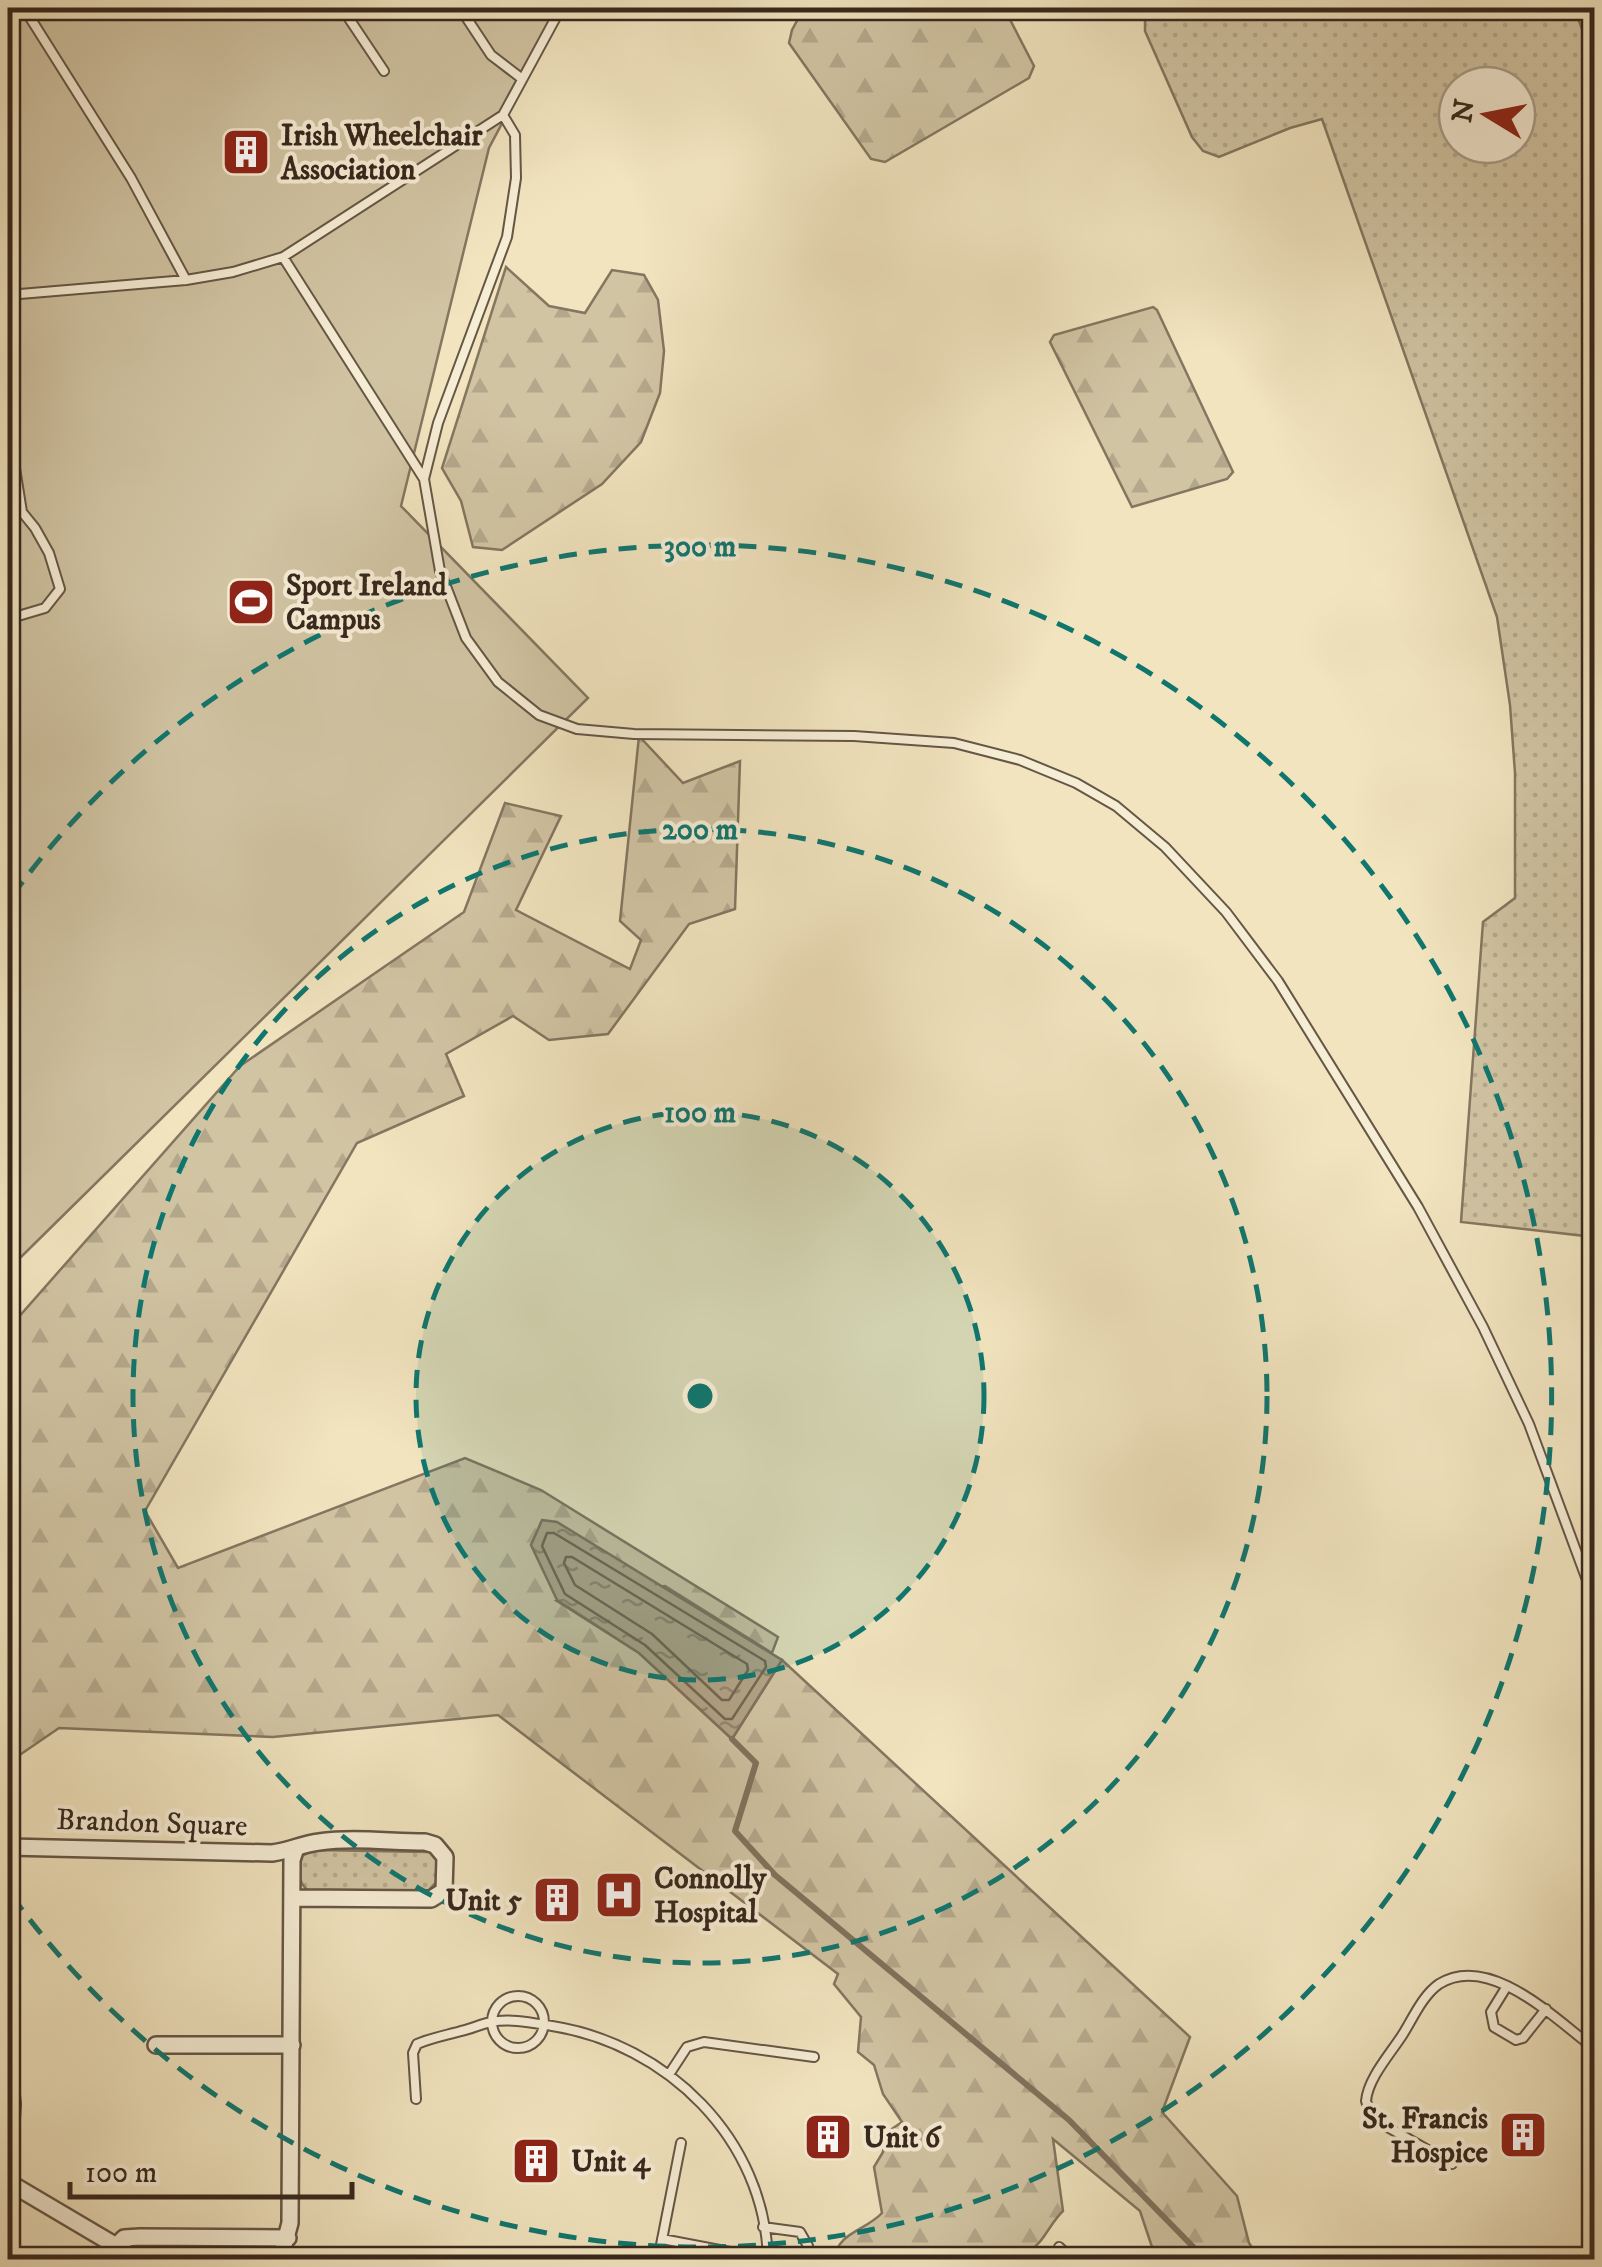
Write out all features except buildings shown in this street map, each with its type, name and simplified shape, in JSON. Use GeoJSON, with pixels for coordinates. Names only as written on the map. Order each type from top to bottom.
{"type":"FeatureCollection","features":[{"type":"Feature","properties":{"kind":"street","name":"Brandon Square"},"geometry":{"type":"LineString","coordinates":[[8,1847],[270,1853],[319,1842],[425,1842],[443,1853],[446,1885],[439,1896],[431,1899],[292,1898]]}},
{"type":"Feature","properties":{"kind":"street"},"geometry":{"type":"LineString","coordinates":[[280,2260],[288,2238],[295,1850]]}},
{"type":"Feature","properties":{"kind":"street"},"geometry":{"type":"LineString","coordinates":[[156,2044],[292,2045]]}},
{"type":"Feature","properties":{"kind":"street"},"geometry":{"type":"LineString","coordinates":[[8,2071],[12,2107],[8,2163]]}},
{"type":"Feature","properties":{"kind":"street"},"geometry":{"type":"LineString","coordinates":[[8,2182],[140,2260]]}},
{"type":"Feature","properties":{"kind":"street"},"geometry":{"type":"LineString","coordinates":[[116,2246],[124,2238],[140,2236],[288,2238]]}},
{"type":"Feature","properties":{"kind":"lane"},"geometry":{"type":"LineString","coordinates":[[24,8],[130,178],[186,280]]}},
{"type":"Feature","properties":{"kind":"lane"},"geometry":{"type":"LineString","coordinates":[[356,8],[346,14],[384,71]]}},
{"type":"Feature","properties":{"kind":"lane"},"geometry":{"type":"LineString","coordinates":[[460,8],[491,55],[521,78]]}},
{"type":"Feature","properties":{"kind":"lane"},"geometry":{"type":"LineString","coordinates":[[8,296],[186,280],[283,257],[503,114],[561,8]]}},
{"type":"Feature","properties":{"kind":"lane"},"geometry":{"type":"LineString","coordinates":[[424,479],[438,422],[508,237],[516,178],[514,135],[503,114]]}},
{"type":"Feature","properties":{"kind":"lane"},"geometry":{"type":"LineString","coordinates":[[283,257],[424,479],[440,571],[466,638],[498,682],[538,715],[577,729],[634,734],[854,736],[954,743],[1020,760],[1076,784],[1116,806],[1165,847],[1226,912],[1278,980],[1418,1207],[1483,1327],[1529,1424],[1594,1599]]}},
{"type":"Feature","properties":{"kind":"lane"},"geometry":{"type":"LineString","coordinates":[[8,424],[22,512],[48,553],[60,590],[45,608],[8,619]]}},
{"type":"Feature","properties":{"kind":"lane"},"geometry":{"type":"LineString","coordinates":[[1452,2164],[1380,2122],[1368,2109],[1366,2096],[1435,1987],[1461,1976],[1478,1976],[1507,1986],[1546,2010],[1594,2048]]}},
{"type":"Feature","properties":{"kind":"lane"},"geometry":{"type":"LineString","coordinates":[[1507,1986],[1491,2012],[1494,2027],[1516,2040],[1523,2038],[1546,2010]]}},
{"type":"Feature","properties":{"kind":"lane"},"geometry":{"type":"LineString","coordinates":[[520,1996],[541,2008],[544,2025],[537,2041],[512,2048],[497,2038],[492,2022],[497,2006],[520,1996]]}},
{"type":"Feature","properties":{"kind":"lane"},"geometry":{"type":"LineString","coordinates":[[416,2099],[413,2053],[418,2044],[492,2022],[579,2030],[611,2041],[670,2074],[700,2100],[735,2150],[752,2189],[768,2259],[662,2239]]}},
{"type":"Feature","properties":{"kind":"lane"},"geometry":{"type":"LineString","coordinates":[[670,2074],[687,2047],[704,2042],[814,2057]]}},
{"type":"Feature","properties":{"kind":"lane"},"geometry":{"type":"LineString","coordinates":[[658,2260],[680,2143]]}},
{"type":"Feature","properties":{"kind":"lane"},"geometry":{"type":"LineString","coordinates":[[763,2227],[800,2232],[808,2246],[804,2260]]}},
{"type":"Feature","properties":{"kind":"lane"},"geometry":{"type":"LineString","coordinates":[[1060,2248],[1073,2260]]}},
{"type":"Feature","properties":{"kind":"green space","name":"Sport Ireland Campus"},"geometry":{"type":"Polygon","coordinates":[[[8,8],[563,8],[489,148],[401,506],[588,698],[20,1258],[8,1248],[8,8]]]}},
{"type":"Feature","properties":{"kind":"green space"},"geometry":{"type":"Polygon","coordinates":[[[804,8],[1004,8],[1034,66],[1029,78],[885,162],[871,159],[789,43],[804,8]]]}},
{"type":"Feature","properties":{"kind":"green space"},"geometry":{"type":"Polygon","coordinates":[[[1151,8],[1574,8],[1594,60],[1594,1237],[1461,1222],[1483,922],[1515,898],[1515,773],[1510,705],[1497,617],[1322,119],[1219,157],[1203,151],[1192,137],[1145,31],[1145,16],[1151,8]]]}},
{"type":"Feature","properties":{"kind":"green space"},"geometry":{"type":"Polygon","coordinates":[[[506,267],[549,306],[585,313],[612,270],[644,275],[658,300],[664,351],[660,393],[641,442],[602,484],[502,550],[473,547],[461,501],[442,468],[506,267]]]}},
{"type":"Feature","properties":{"kind":"green space"},"geometry":{"type":"Polygon","coordinates":[[[1153,307],[1233,472],[1227,479],[1132,507],[1050,342],[1054,335],[1153,307]]]}},
{"type":"Feature","properties":{"kind":"green space"},"geometry":{"type":"Polygon","coordinates":[[[639,736],[683,783],[740,761],[735,909],[689,924],[608,1034],[549,1040],[513,1016],[446,1054],[464,1096],[357,1143],[145,1511],[178,1568],[465,1458],[541,1490],[778,1637],[772,1653],[665,1586],[557,1601],[639,1653],[732,1739],[782,1660],[1190,2037],[1162,2112],[1237,2196],[1249,2243],[1260,2259],[1156,2259],[1140,2211],[1053,2139],[1063,2211],[1028,2252],[1032,2259],[834,2259],[846,2237],[882,2213],[874,2167],[883,2152],[886,2133],[902,2122],[883,2094],[874,2065],[858,2052],[861,2017],[834,1984],[838,1974],[498,1715],[273,1737],[59,1728],[8,1763],[8,1314],[16,1320],[240,1066],[464,912],[505,803],[561,816],[516,910],[630,969],[641,940],[620,921],[639,736]]]}},
{"type":"Feature","properties":{"kind":"green space"},"geometry":{"type":"Polygon","coordinates":[[[313,1850],[430,1852],[439,1863],[439,1879],[426,1893],[309,1891],[300,1880],[299,1865],[302,1856],[313,1850]]]}},
{"type":"Feature","properties":{"kind":"water"},"geometry":{"type":"Polygon","coordinates":[[[542,1520],[557,1522],[782,1660],[732,1739],[639,1653],[557,1600],[531,1545],[542,1520]]]}},
{"type":"Feature","properties":{"kind":"waterway"},"geometry":{"type":"LineString","coordinates":[[732,1739],[756,1763],[735,1831],[775,1875],[1069,2120],[1206,2260]]}},
{"type":"Feature","properties":{"kind":"place","name":"Irish Wheelchair Association"},"geometry":{"type":"Point","coordinates":[246,152]}},
{"type":"Feature","properties":{"kind":"place","name":"Sport Ireland Campus"},"geometry":{"type":"Point","coordinates":[251,602]}},
{"type":"Feature","properties":{"kind":"place","name":"Connolly Hospital"},"geometry":{"type":"Point","coordinates":[619,1895]}},
{"type":"Feature","properties":{"kind":"place","name":"Unit 5"},"geometry":{"type":"Point","coordinates":[557,1900]}},
{"type":"Feature","properties":{"kind":"place","name":"St. Francis Hospice"},"geometry":{"type":"Point","coordinates":[1523,2135]}},
{"type":"Feature","properties":{"kind":"place","name":"Unit 6"},"geometry":{"type":"Point","coordinates":[828,2137]}},
{"type":"Feature","properties":{"kind":"place","name":"Unit 4"},"geometry":{"type":"Point","coordinates":[536,2161]}}]}
